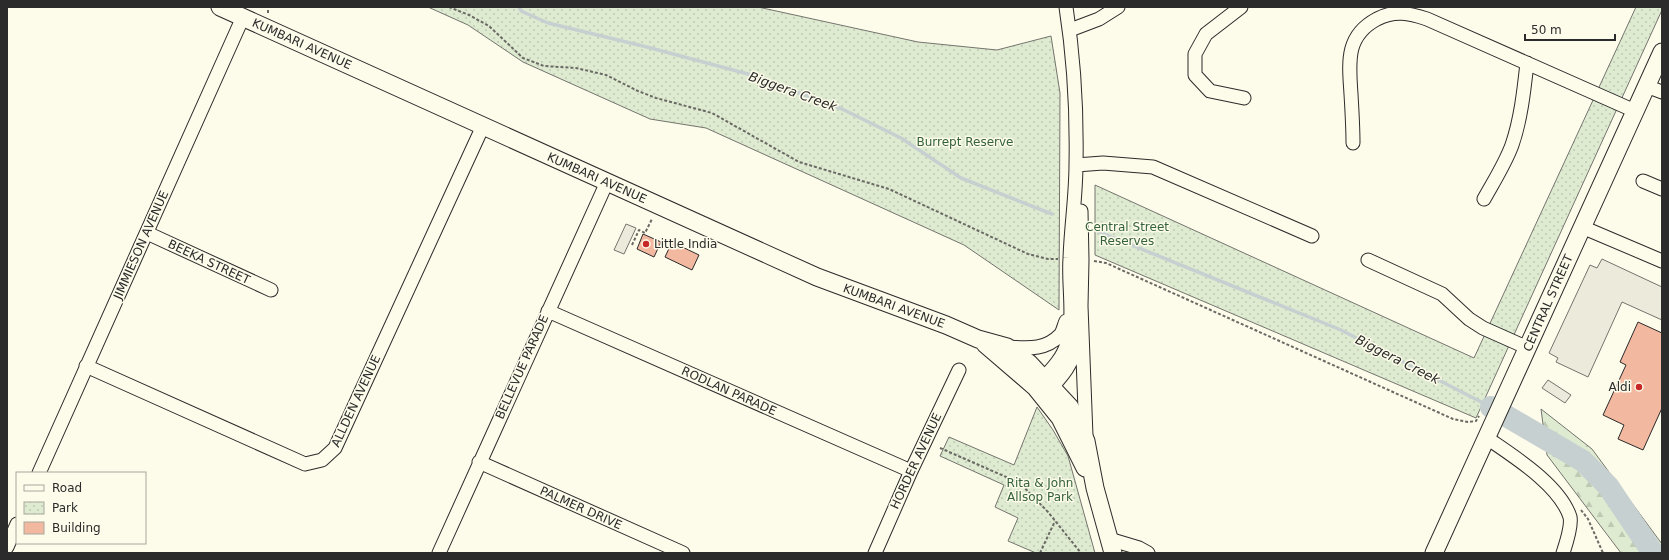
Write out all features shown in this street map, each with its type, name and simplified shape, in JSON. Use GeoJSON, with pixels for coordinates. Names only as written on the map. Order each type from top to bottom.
{"type":"FeatureCollection","features":[{"type":"Feature","properties":{"kind":"main road","name":"KUMBARI AVENUE"},"geometry":{"type":"LineString","coordinates":[[220,7],[817,278],[946,325],[978,339],[1007,347],[1029,363],[1043,387]]}},
{"type":"Feature","properties":{"kind":"main road","name":"CENTRAL STREET"},"geometry":{"type":"LineString","coordinates":[[1434,553],[1635,111],[1654,89],[1662,52]]}},
{"type":"Feature","properties":{"kind":"main road","name":"KUMBARI AVENUE"},"geometry":{"type":"LineString","coordinates":[[978,339],[1043,387]]}},
{"type":"Feature","properties":{"kind":"main road"},"geometry":{"type":"LineString","coordinates":[[1043,387],[1070,407],[1086,442],[1095,488],[1111,546]]}},
{"type":"Feature","properties":{"kind":"main road"},"geometry":{"type":"LineString","coordinates":[[1043,387],[1095,488]]}},
{"type":"Feature","properties":{"kind":"street"},"geometry":{"type":"LineString","coordinates":[[1066,7],[1070,30],[1076,105],[1076,165],[1081,205],[1076,260],[1076,305],[1086,442]]}},
{"type":"Feature","properties":{"kind":"street"},"geometry":{"type":"LineString","coordinates":[[1070,30],[1099,19],[1118,7]]}},
{"type":"Feature","properties":{"kind":"street"},"geometry":{"type":"LineString","coordinates":[[1241,7],[1206,34],[1195,54],[1195,75],[1210,91],[1244,98]]}},
{"type":"Feature","properties":{"kind":"street"},"geometry":{"type":"LineString","coordinates":[[1353,143],[1349,59],[1356,38],[1366,25],[1385,15],[1408,13],[1427,19],[1635,111]]}},
{"type":"Feature","properties":{"kind":"street","name":"JIMMIESON AVENUE"},"geometry":{"type":"LineString","coordinates":[[39,472],[243,17]]}},
{"type":"Feature","properties":{"kind":"street"},"geometry":{"type":"LineString","coordinates":[[1484,199],[1512,145],[1524,92],[1527,63]]}},
{"type":"Feature","properties":{"kind":"street","name":"ALLDEN AVENUE"},"geometry":{"type":"LineString","coordinates":[[86,366],[305,464],[322,460],[335,448],[483,126]]}},
{"type":"Feature","properties":{"kind":"street"},"geometry":{"type":"LineString","coordinates":[[1076,165],[1103,162],[1153,168],[1312,236]]}},
{"type":"Feature","properties":{"kind":"street"},"geometry":{"type":"LineString","coordinates":[[1643,181],[1662,189]]}},
{"type":"Feature","properties":{"kind":"street","name":"BELLEVUE PARADE"},"geometry":{"type":"LineString","coordinates":[[439,553],[607,182]]}},
{"type":"Feature","properties":{"kind":"street"},"geometry":{"type":"LineString","coordinates":[[1582,227],[1662,261]]}},
{"type":"Feature","properties":{"kind":"street","name":"BEEKA STREET"},"geometry":{"type":"LineString","coordinates":[[147,233],[271,290]]}},
{"type":"Feature","properties":{"kind":"street"},"geometry":{"type":"LineString","coordinates":[[1368,260],[1442,294],[1469,319],[1483,328],[1528,348]]}},
{"type":"Feature","properties":{"kind":"street"},"geometry":{"type":"LineString","coordinates":[[1007,347],[1031,349],[1047,345],[1060,335],[1067,319],[1076,305]]}},
{"type":"Feature","properties":{"kind":"street"},"geometry":{"type":"LineString","coordinates":[[1043,387],[1067,343],[1076,305]]}},
{"type":"Feature","properties":{"kind":"street","name":"RODLAN PARADE"},"geometry":{"type":"LineString","coordinates":[[548,311],[911,471]]}},
{"type":"Feature","properties":{"kind":"street","name":"HORDER AVENUE"},"geometry":{"type":"LineString","coordinates":[[875,553],[958,370]]}},
{"type":"Feature","properties":{"kind":"street"},"geometry":{"type":"LineString","coordinates":[[1487,438],[1534,470],[1562,502],[1570,518],[1568,540],[1564,553]]}},
{"type":"Feature","properties":{"kind":"street","name":"PALMER DRIVE"},"geometry":{"type":"LineString","coordinates":[[479,462],[682,553]]}},
{"type":"Feature","properties":{"kind":"street"},"geometry":{"type":"LineString","coordinates":[[7,547],[16,526]]}},
{"type":"Feature","properties":{"kind":"street"},"geometry":{"type":"LineString","coordinates":[[1111,546],[1139,548],[1148,553]]}},
{"type":"Feature","properties":{"kind":"path"},"geometry":{"type":"LineString","coordinates":[[268,7],[268,13]]}},
{"type":"Feature","properties":{"kind":"path"},"geometry":{"type":"LineString","coordinates":[[449,7],[470,15],[489,26],[523,58],[544,66],[576,68],[606,75],[650,96],[712,113],[799,162],[889,189],[1028,254],[1048,259],[1106,263],[1453,419],[1472,422],[1476,421],[1481,414],[1496,419]]}},
{"type":"Feature","properties":{"kind":"path"},"geometry":{"type":"LineString","coordinates":[[632,246],[639,230],[645,233],[652,219]]}},
{"type":"Feature","properties":{"kind":"path"},"geometry":{"type":"LineString","coordinates":[[940,448],[1020,483],[1055,521],[1081,553]]}},
{"type":"Feature","properties":{"kind":"path"},"geometry":{"type":"LineString","coordinates":[[1580,508],[1588,519],[1602,553]]}},
{"type":"Feature","properties":{"kind":"path"},"geometry":{"type":"LineString","coordinates":[[1040,553],[1055,521]]}},
{"type":"Feature","properties":{"kind":"green space","name":"Burrept Reserve"},"geometry":{"type":"Polygon","coordinates":[[[428,7],[758,7],[918,42],[997,50],[1051,36],[1060,93],[1059,310],[964,245],[706,128],[650,119],[523,62],[468,25],[428,7]]]}},
{"type":"Feature","properties":{"kind":"green space","name":"Central Street Reserves"},"geometry":{"type":"Polygon","coordinates":[[[1636,7],[1662,7],[1662,10],[1476,418],[1095,255],[1095,185],[1474,358],[1636,7]]]}},
{"type":"Feature","properties":{"kind":"green space","name":"Rita & John Allsop Park"},"geometry":{"type":"Polygon","coordinates":[[[1037,407],[1053,430],[1068,456],[1095,553],[1036,553],[1008,541],[1018,518],[995,507],[1004,485],[940,456],[949,437],[1014,465],[1037,407]]]}},
{"type":"Feature","properties":{"kind":"green space"},"geometry":{"type":"Polygon","coordinates":[[[1541,409],[1592,449],[1662,544],[1662,553],[1621,553],[1547,455],[1541,409]]]}},
{"type":"Feature","properties":{"kind":"shaded area"},"geometry":{"type":"Polygon","coordinates":[[[626,224],[636,228],[624,254],[614,250],[626,224]]]}},
{"type":"Feature","properties":{"kind":"shaded area"},"geometry":{"type":"Polygon","coordinates":[[[1602,259],[1662,287],[1662,320],[1622,302],[1588,377],[1556,362],[1558,358],[1549,353],[1590,265],[1597,268],[1602,259]]]}},
{"type":"Feature","properties":{"kind":"shaded area"},"geometry":{"type":"Polygon","coordinates":[[[1548,380],[1571,395],[1565,403],[1542,388],[1548,380]]]}},
{"type":"Feature","properties":{"kind":"building"},"geometry":{"type":"Polygon","coordinates":[[[643,234],[661,242],[654,257],[637,249],[643,234]]]}},
{"type":"Feature","properties":{"kind":"building"},"geometry":{"type":"Polygon","coordinates":[[[672,242],[699,255],[692,270],[665,257],[672,242]]]}},
{"type":"Feature","properties":{"kind":"building","name":"Aldi"},"geometry":{"type":"Polygon","coordinates":[[[1638,322],[1662,333],[1662,408],[1643,450],[1618,439],[1624,425],[1603,415],[1626,365],[1620,362],[1638,322]]]}},
{"type":"Feature","properties":{"kind":"waterway","name":"Biggera Creek"},"geometry":{"type":"LineString","coordinates":[[519,7],[521,11],[548,23],[647,47],[748,74],[840,108],[901,138],[961,178],[1052,214]]}},
{"type":"Feature","properties":{"kind":"waterway","name":"Biggera Creek"},"geometry":{"type":"LineString","coordinates":[[1097,231],[1341,330],[1491,407]]}},
{"type":"Feature","properties":{"kind":"waterway","name":"Biggera Creek"},"geometry":{"type":"LineString","coordinates":[[1491,407],[1583,461],[1608,486],[1653,553]]}},
{"type":"Feature","properties":{"kind":"place","name":"Little India"},"geometry":{"type":"Point","coordinates":[646,244]}},
{"type":"Feature","properties":{"kind":"place","name":"Aldi"},"geometry":{"type":"Point","coordinates":[1639,387]}}]}
